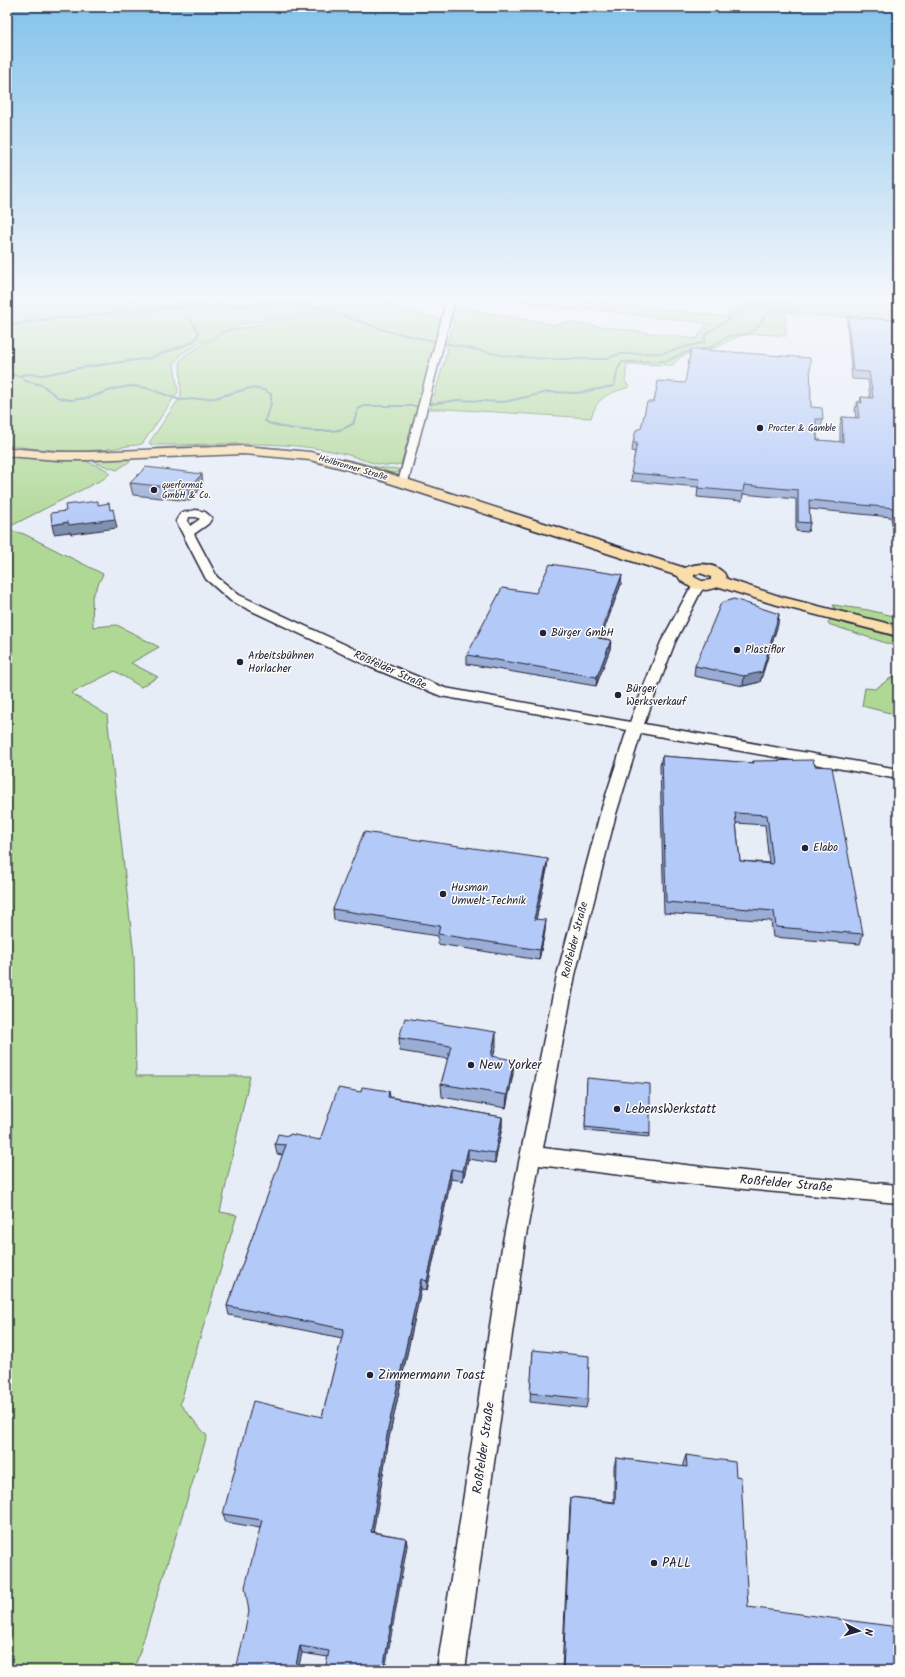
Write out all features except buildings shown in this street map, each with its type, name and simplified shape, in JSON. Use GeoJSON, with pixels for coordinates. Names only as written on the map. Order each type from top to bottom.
{"type":"FeatureCollection","features":[{"type":"Feature","properties":{"kind":"main road","name":"Heilbronner Straße"},"geometry":{"type":"LineString","coordinates":[[7,452],[58,456],[89,456],[211,450],[263,451],[310,456],[341,463],[403,482],[693,579]]}},
{"type":"Feature","properties":{"kind":"main road"},"geometry":{"type":"LineString","coordinates":[[693,579],[698,568],[712,570],[719,576],[719,582],[776,600],[898,631]]}},
{"type":"Feature","properties":{"kind":"street"},"geometry":{"type":"LineString","coordinates":[[403,482],[430,377]]}},
{"type":"Feature","properties":{"kind":"street","name":"Roßfelder Straße"},"geometry":{"type":"LineString","coordinates":[[189,532],[212,579],[234,598],[375,664],[441,692],[898,774]]}},
{"type":"Feature","properties":{"kind":"street","name":"Roßfelder Straße"},"geometry":{"type":"LineString","coordinates":[[451,1670],[514,1241],[566,975],[608,814],[635,728],[668,642],[694,592],[693,579]]}},
{"type":"Feature","properties":{"kind":"street","name":"Roßfelder Straße"},"geometry":{"type":"LineString","coordinates":[[531,1155],[711,1177],[898,1194]]}},
{"type":"Feature","properties":{"kind":"green space"},"geometry":{"type":"Polygon","coordinates":[[[7,377],[176,377],[178,392],[143,443],[130,446],[83,451],[37,449],[7,445],[7,377]]]}},
{"type":"Feature","properties":{"kind":"green space"},"geometry":{"type":"Polygon","coordinates":[[[180,377],[426,377],[401,464],[394,465],[373,463],[345,454],[299,446],[252,444],[151,445],[149,443],[181,396],[180,377]]]}},
{"type":"Feature","properties":{"kind":"green space"},"geometry":{"type":"Polygon","coordinates":[[[440,377],[625,377],[625,381],[629,387],[605,396],[597,404],[591,418],[430,409],[440,377]]]}},
{"type":"Feature","properties":{"kind":"green space"},"geometry":{"type":"Polygon","coordinates":[[[205,445],[271,447],[334,457],[380,468],[401,470],[397,473],[386,473],[308,453],[152,450],[156,448],[205,445]]]}},
{"type":"Feature","properties":{"kind":"green space"},"geometry":{"type":"Polygon","coordinates":[[[7,454],[81,458],[107,470],[110,473],[105,478],[7,528],[7,454]]]}},
{"type":"Feature","properties":{"kind":"green space"},"geometry":{"type":"Polygon","coordinates":[[[93,459],[133,459],[117,470],[96,463],[93,459]]]}},
{"type":"Feature","properties":{"kind":"green space"},"geometry":{"type":"Polygon","coordinates":[[[9,530],[24,534],[103,574],[92,597],[93,627],[117,625],[159,647],[131,663],[158,677],[141,687],[115,671],[71,693],[107,715],[134,956],[136,1076],[250,1076],[220,1212],[237,1215],[180,1404],[207,1436],[134,1670],[7,1670],[7,531],[9,530]]]}},
{"type":"Feature","properties":{"kind":"green space"},"geometry":{"type":"Polygon","coordinates":[[[833,605],[868,610],[898,617],[898,627],[835,609],[833,605]]]}},
{"type":"Feature","properties":{"kind":"green space"},"geometry":{"type":"Polygon","coordinates":[[[830,619],[898,638],[898,647],[828,624],[830,619]]]}},
{"type":"Feature","properties":{"kind":"green space"},"geometry":{"type":"Polygon","coordinates":[[[898,673],[898,715],[862,706],[865,688],[875,689],[898,673]]]}},
{"type":"Feature","properties":{"kind":"waterway"},"geometry":{"type":"LineString","coordinates":[[21,377],[26,381],[42,385],[59,398],[70,400],[88,398],[114,389],[132,386],[147,388],[180,400],[215,398],[250,388],[264,390],[271,394],[270,406],[265,421],[280,426],[312,431],[341,430],[353,424],[358,409],[364,406],[417,406],[458,400],[504,402],[548,392],[577,393],[614,386],[616,377]]}},
{"type":"Feature","properties":{"kind":"place","name":"Procter & Gamble"},"geometry":{"type":"Point","coordinates":[760,428]}},
{"type":"Feature","properties":{"kind":"place","name":"querformat GmbH & Co."},"geometry":{"type":"Point","coordinates":[154,490]}},
{"type":"Feature","properties":{"kind":"place","name":"Bürger GmbH"},"geometry":{"type":"Point","coordinates":[543,633]}},
{"type":"Feature","properties":{"kind":"place","name":"Plastiflor"},"geometry":{"type":"Point","coordinates":[737,650]}},
{"type":"Feature","properties":{"kind":"place","name":"Arbeitsbühnen Horlacher"},"geometry":{"type":"Point","coordinates":[240,662]}},
{"type":"Feature","properties":{"kind":"place","name":"Bürger Werksverkauf"},"geometry":{"type":"Point","coordinates":[618,695]}},
{"type":"Feature","properties":{"kind":"place","name":"Elabo"},"geometry":{"type":"Point","coordinates":[805,848]}},
{"type":"Feature","properties":{"kind":"place","name":"Husman Umwelt-Technik"},"geometry":{"type":"Point","coordinates":[443,894]}},
{"type":"Feature","properties":{"kind":"place","name":"New Yorker"},"geometry":{"type":"Point","coordinates":[471,1065]}},
{"type":"Feature","properties":{"kind":"place","name":"LebensWerkstatt"},"geometry":{"type":"Point","coordinates":[617,1109]}},
{"type":"Feature","properties":{"kind":"place","name":"Zimmermann Toast"},"geometry":{"type":"Point","coordinates":[370,1375]}},
{"type":"Feature","properties":{"kind":"place","name":"PALL"},"geometry":{"type":"Point","coordinates":[654,1563]}}]}
